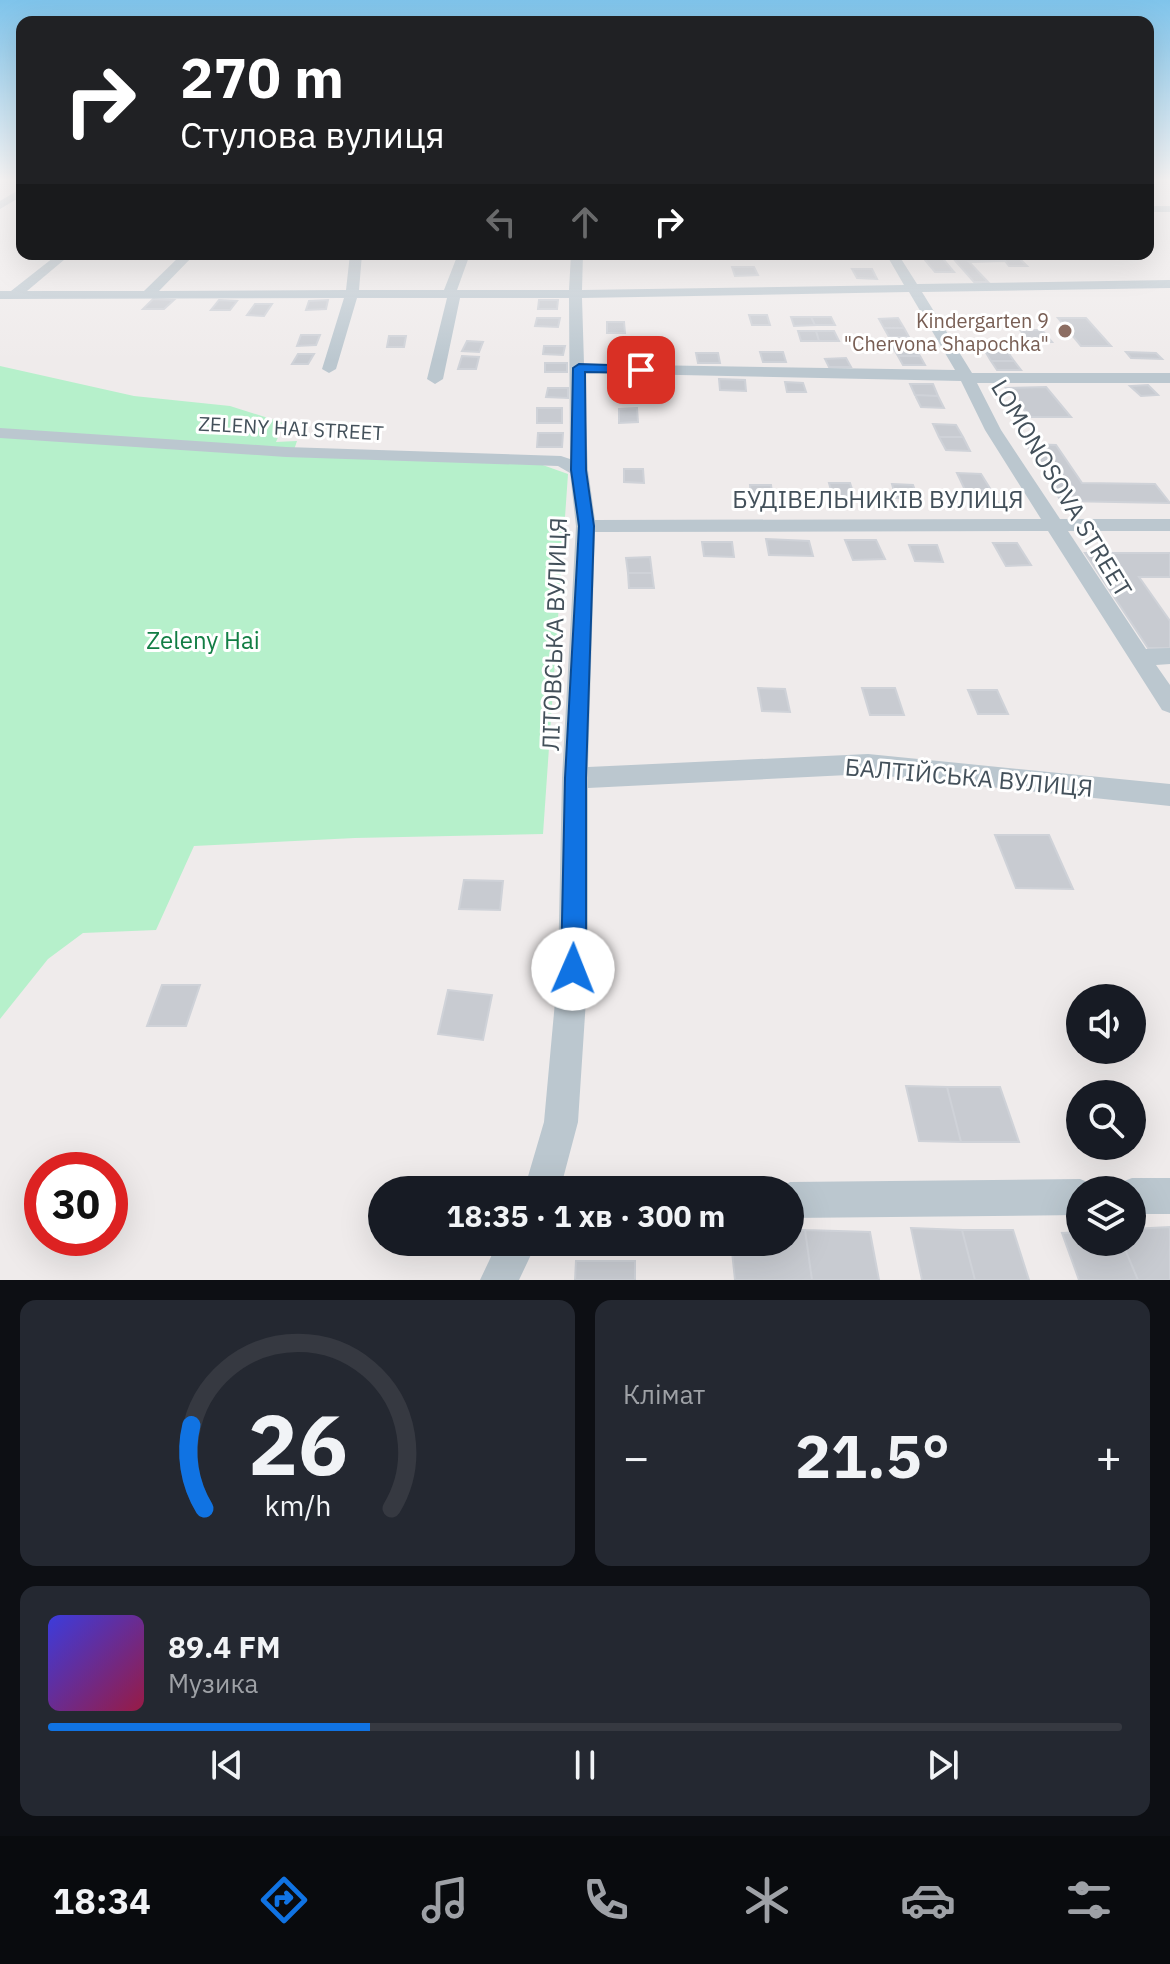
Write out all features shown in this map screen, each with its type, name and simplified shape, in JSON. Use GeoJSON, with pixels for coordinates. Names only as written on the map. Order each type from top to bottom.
{"type":"FeatureCollection","features":[{"type":"Feature","properties":{"kind":"street"},"geometry":{"type":"LineString","coordinates":[[7,295],[57,260]]}},
{"type":"Feature","properties":{"kind":"street"},"geometry":{"type":"LineString","coordinates":[[146,296],[183,260]]}},
{"type":"Feature","properties":{"kind":"street"},"geometry":{"type":"LineString","coordinates":[[329,369],[352,294],[355,260]]}},
{"type":"Feature","properties":{"kind":"street"},"geometry":{"type":"LineString","coordinates":[[449,294],[462,260]]}},
{"type":"Feature","properties":{"kind":"street","name":"ЛІТОВСЬКА ВУЛИЦЯ"},"geometry":{"type":"LineString","coordinates":[[546,1176],[561,1122],[573,969],[575,778],[586,526],[579,470],[577,260]]}},
{"type":"Feature","properties":{"kind":"street","name":"LOMONOSOVA STREET"},"geometry":{"type":"LineString","coordinates":[[895,260],[1051,525],[1170,704]]}},
{"type":"Feature","properties":{"kind":"street"},"geometry":{"type":"LineString","coordinates":[[7,295],[575,294],[1170,284]]}},
{"type":"Feature","properties":{"kind":"street"},"geometry":{"type":"LineString","coordinates":[[435,379],[454,297],[449,294]]}},
{"type":"Feature","properties":{"kind":"street"},"geometry":{"type":"LineString","coordinates":[[579,368],[797,374],[953,374],[967,378],[1170,378]]}},
{"type":"Feature","properties":{"kind":"street","name":"ZELENY HAI STREET"},"geometry":{"type":"LineString","coordinates":[[0,433],[286,452],[561,461],[579,470]]}},
{"type":"Feature","properties":{"kind":"street","name":"БУДІВЕЛЬНИКІВ ВУЛИЦЯ"},"geometry":{"type":"LineString","coordinates":[[586,526],[1170,525]]}},
{"type":"Feature","properties":{"kind":"street"},"geometry":{"type":"LineString","coordinates":[[1140,657],[1170,656]]}},
{"type":"Feature","properties":{"kind":"street","name":"БАЛТІЙСЬКА ВУЛИЦЯ"},"geometry":{"type":"LineString","coordinates":[[575,778],[868,764],[1170,795]]}},
{"type":"Feature","properties":{"kind":"street"},"geometry":{"type":"LineString","coordinates":[[1146,1196],[1170,1196]]}},
{"type":"Feature","properties":{"kind":"street"},"geometry":{"type":"LineString","coordinates":[[804,1200],[1066,1197]]}},
{"type":"Feature","properties":{"kind":"street"},"geometry":{"type":"LineString","coordinates":[[499,1280],[511,1256]]}},
{"type":"Feature","properties":{"kind":"green space","name":"Zeleny Hai"},"geometry":{"type":"Polygon","coordinates":[[[0,366],[134,396],[230,406],[284,423],[276,442],[297,441],[292,456],[537,463],[568,474],[543,834],[355,838],[194,846],[156,930],[83,933],[48,959],[0,1019],[0,366]]]}},
{"type":"Feature","properties":{"kind":"building"},"geometry":{"type":"Polygon","coordinates":[[[925,260],[944,260],[954,272],[935,272],[925,260]]]}},
{"type":"Feature","properties":{"kind":"building"},"geometry":{"type":"Polygon","coordinates":[[[955,260],[1021,260],[1027,266],[1009,266],[1005,261],[969,262],[988,282],[974,282],[955,260]]]}},
{"type":"Feature","properties":{"kind":"building"},"geometry":{"type":"Polygon","coordinates":[[[732,267],[754,267],[758,275],[735,276],[732,267]]]}},
{"type":"Feature","properties":{"kind":"building"},"geometry":{"type":"Polygon","coordinates":[[[852,269],[872,269],[877,279],[857,278],[852,269]]]}},
{"type":"Feature","properties":{"kind":"building"},"geometry":{"type":"Polygon","coordinates":[[[153,299],[174,300],[164,309],[143,309],[153,299]]]}},
{"type":"Feature","properties":{"kind":"building"},"geometry":{"type":"Polygon","coordinates":[[[219,300],[237,301],[230,310],[211,310],[219,300]]]}},
{"type":"Feature","properties":{"kind":"building"},"geometry":{"type":"Polygon","coordinates":[[[328,300],[326,309],[306,310],[309,301],[328,300]]]}},
{"type":"Feature","properties":{"kind":"building"},"geometry":{"type":"Polygon","coordinates":[[[539,300],[558,300],[557,309],[538,309],[539,300]]]}},
{"type":"Feature","properties":{"kind":"building"},"geometry":{"type":"Polygon","coordinates":[[[255,304],[272,304],[264,316],[247,315],[255,304]]]}},
{"type":"Feature","properties":{"kind":"building"},"geometry":{"type":"Polygon","coordinates":[[[749,315],[767,315],[770,325],[752,325],[749,315]]]}},
{"type":"Feature","properties":{"kind":"building"},"geometry":{"type":"Polygon","coordinates":[[[791,317],[811,317],[815,325],[794,326],[791,317]]]}},
{"type":"Feature","properties":{"kind":"building"},"geometry":{"type":"Polygon","coordinates":[[[811,317],[831,317],[835,325],[815,325],[811,317]]]}},
{"type":"Feature","properties":{"kind":"building"},"geometry":{"type":"Polygon","coordinates":[[[537,318],[560,318],[558,327],[535,326],[537,318]]]}},
{"type":"Feature","properties":{"kind":"building"},"geometry":{"type":"Polygon","coordinates":[[[898,318],[904,328],[884,328],[879,319],[898,318]]]}},
{"type":"Feature","properties":{"kind":"building"},"geometry":{"type":"Polygon","coordinates":[[[1058,318],[1086,318],[1111,346],[1081,346],[1058,318]]]}},
{"type":"Feature","properties":{"kind":"building"},"geometry":{"type":"Polygon","coordinates":[[[607,322],[624,322],[625,333],[607,333],[607,322]]]}},
{"type":"Feature","properties":{"kind":"building"},"geometry":{"type":"Polygon","coordinates":[[[884,328],[904,328],[909,337],[889,337],[884,328]]]}},
{"type":"Feature","properties":{"kind":"building"},"geometry":{"type":"Polygon","coordinates":[[[1020,330],[1042,330],[1052,342],[1030,342],[1020,330]]]}},
{"type":"Feature","properties":{"kind":"building"},"geometry":{"type":"Polygon","coordinates":[[[798,331],[816,331],[819,341],[801,341],[798,331]]]}},
{"type":"Feature","properties":{"kind":"building"},"geometry":{"type":"Polygon","coordinates":[[[816,331],[834,331],[839,341],[819,341],[816,331]]]}},
{"type":"Feature","properties":{"kind":"building"},"geometry":{"type":"Polygon","coordinates":[[[301,335],[320,335],[316,345],[297,346],[301,335]]]}},
{"type":"Feature","properties":{"kind":"building"},"geometry":{"type":"Polygon","coordinates":[[[389,336],[406,336],[404,347],[387,347],[389,336]]]}},
{"type":"Feature","properties":{"kind":"building"},"geometry":{"type":"Polygon","coordinates":[[[467,341],[483,342],[479,352],[462,351],[467,341]]]}},
{"type":"Feature","properties":{"kind":"building"},"geometry":{"type":"Polygon","coordinates":[[[544,346],[565,346],[563,355],[543,354],[544,346]]]}},
{"type":"Feature","properties":{"kind":"building"},"geometry":{"type":"Polygon","coordinates":[[[892,346],[914,346],[920,356],[898,356],[892,346]]]}},
{"type":"Feature","properties":{"kind":"building"},"geometry":{"type":"Polygon","coordinates":[[[609,350],[628,350],[628,361],[608,360],[609,350]]]}},
{"type":"Feature","properties":{"kind":"building"},"geometry":{"type":"Polygon","coordinates":[[[985,351],[1007,351],[1014,361],[991,361],[985,351]]]}},
{"type":"Feature","properties":{"kind":"building"},"geometry":{"type":"Polygon","coordinates":[[[760,352],[783,352],[786,362],[763,362],[760,352]]]}},
{"type":"Feature","properties":{"kind":"building"},"geometry":{"type":"Polygon","coordinates":[[[1126,352],[1156,353],[1162,359],[1131,358],[1126,352]]]}},
{"type":"Feature","properties":{"kind":"building"},"geometry":{"type":"Polygon","coordinates":[[[696,353],[718,353],[720,363],[698,363],[696,353]]]}},
{"type":"Feature","properties":{"kind":"building"},"geometry":{"type":"Polygon","coordinates":[[[298,354],[314,354],[308,364],[292,364],[298,354]]]}},
{"type":"Feature","properties":{"kind":"building"},"geometry":{"type":"Polygon","coordinates":[[[462,356],[479,357],[476,369],[458,369],[462,356]]]}},
{"type":"Feature","properties":{"kind":"building"},"geometry":{"type":"Polygon","coordinates":[[[898,356],[920,356],[925,365],[903,365],[898,356]]]}},
{"type":"Feature","properties":{"kind":"building"},"geometry":{"type":"Polygon","coordinates":[[[846,358],[851,367],[829,367],[825,359],[846,358]]]}},
{"type":"Feature","properties":{"kind":"building"},"geometry":{"type":"Polygon","coordinates":[[[991,361],[1014,361],[1021,370],[997,370],[991,361]]]}},
{"type":"Feature","properties":{"kind":"building"},"geometry":{"type":"Polygon","coordinates":[[[545,363],[567,363],[567,372],[545,372],[545,363]]]}},
{"type":"Feature","properties":{"kind":"building"},"geometry":{"type":"Polygon","coordinates":[[[719,379],[745,380],[746,391],[720,390],[719,379]]]}},
{"type":"Feature","properties":{"kind":"building"},"geometry":{"type":"Polygon","coordinates":[[[614,382],[634,383],[633,392],[613,391],[614,382]]]}},
{"type":"Feature","properties":{"kind":"building"},"geometry":{"type":"Polygon","coordinates":[[[785,382],[803,383],[806,392],[787,392],[785,382]]]}},
{"type":"Feature","properties":{"kind":"building"},"geometry":{"type":"Polygon","coordinates":[[[910,384],[933,384],[938,396],[915,395],[910,384]]]}},
{"type":"Feature","properties":{"kind":"building"},"geometry":{"type":"Polygon","coordinates":[[[1148,385],[1158,395],[1141,396],[1130,386],[1148,385]]]}},
{"type":"Feature","properties":{"kind":"building"},"geometry":{"type":"Polygon","coordinates":[[[1046,387],[1071,417],[1030,417],[1006,388],[1046,387]]]}},
{"type":"Feature","properties":{"kind":"building"},"geometry":{"type":"Polygon","coordinates":[[[548,388],[568,388],[568,398],[546,397],[548,388]]]}},
{"type":"Feature","properties":{"kind":"building"},"geometry":{"type":"Polygon","coordinates":[[[915,395],[938,396],[944,408],[921,407],[915,395]]]}},
{"type":"Feature","properties":{"kind":"building"},"geometry":{"type":"Polygon","coordinates":[[[537,408],[562,408],[562,423],[537,423],[537,408]]]}},
{"type":"Feature","properties":{"kind":"building"},"geometry":{"type":"Polygon","coordinates":[[[637,408],[638,422],[619,423],[619,409],[637,408]]]}},
{"type":"Feature","properties":{"kind":"building"},"geometry":{"type":"Polygon","coordinates":[[[933,424],[956,425],[963,437],[939,437],[933,424]]]}},
{"type":"Feature","properties":{"kind":"building"},"geometry":{"type":"Polygon","coordinates":[[[538,433],[563,433],[562,447],[537,447],[538,433]]]}},
{"type":"Feature","properties":{"kind":"building"},"geometry":{"type":"Polygon","coordinates":[[[939,437],[963,437],[970,451],[946,450],[939,437]]]}},
{"type":"Feature","properties":{"kind":"building"},"geometry":{"type":"Polygon","coordinates":[[[1026,444],[1056,445],[1082,483],[1155,484],[1170,503],[1061,501],[1026,444]]]}},
{"type":"Feature","properties":{"kind":"building"},"geometry":{"type":"Polygon","coordinates":[[[624,469],[643,469],[644,483],[624,482],[624,469]]]}},
{"type":"Feature","properties":{"kind":"building"},"geometry":{"type":"Polygon","coordinates":[[[957,473],[981,474],[991,490],[965,490],[957,473]]]}},
{"type":"Feature","properties":{"kind":"building"},"geometry":{"type":"Polygon","coordinates":[[[829,483],[850,483],[855,498],[833,497],[829,483]]]}},
{"type":"Feature","properties":{"kind":"building"},"geometry":{"type":"Polygon","coordinates":[[[892,484],[913,485],[918,499],[896,498],[892,484]]]}},
{"type":"Feature","properties":{"kind":"building"},"geometry":{"type":"Polygon","coordinates":[[[750,485],[771,485],[773,498],[751,497],[750,485]]]}},
{"type":"Feature","properties":{"kind":"building"},"geometry":{"type":"Polygon","coordinates":[[[965,490],[991,490],[1000,506],[974,506],[965,490]]]}},
{"type":"Feature","properties":{"kind":"building"},"geometry":{"type":"Polygon","coordinates":[[[766,539],[809,541],[813,556],[769,555],[766,539]]]}},
{"type":"Feature","properties":{"kind":"building"},"geometry":{"type":"Polygon","coordinates":[[[845,540],[876,540],[885,559],[853,560],[845,540]]]}},
{"type":"Feature","properties":{"kind":"building"},"geometry":{"type":"Polygon","coordinates":[[[702,542],[732,542],[734,557],[704,556],[702,542]]]}},
{"type":"Feature","properties":{"kind":"building"},"geometry":{"type":"Polygon","coordinates":[[[993,543],[1017,543],[1031,565],[1006,566],[993,543]]]}},
{"type":"Feature","properties":{"kind":"building"},"geometry":{"type":"Polygon","coordinates":[[[909,545],[937,545],[943,562],[915,561],[909,545]]]}},
{"type":"Feature","properties":{"kind":"building"},"geometry":{"type":"Polygon","coordinates":[[[1085,553],[1170,553],[1170,577],[1139,577],[1170,621],[1170,648],[1148,648],[1085,553]]]}},
{"type":"Feature","properties":{"kind":"building"},"geometry":{"type":"Polygon","coordinates":[[[650,557],[652,573],[628,573],[626,558],[650,557]]]}},
{"type":"Feature","properties":{"kind":"building"},"geometry":{"type":"Polygon","coordinates":[[[628,573],[652,573],[654,588],[629,588],[628,573]]]}},
{"type":"Feature","properties":{"kind":"building"},"geometry":{"type":"Polygon","coordinates":[[[758,688],[785,689],[790,712],[762,711],[758,688]]]}},
{"type":"Feature","properties":{"kind":"building"},"geometry":{"type":"Polygon","coordinates":[[[862,688],[895,688],[904,715],[870,715],[862,688]]]}},
{"type":"Feature","properties":{"kind":"building"},"geometry":{"type":"Polygon","coordinates":[[[968,690],[997,690],[1008,714],[978,714],[968,690]]]}},
{"type":"Feature","properties":{"kind":"building"},"geometry":{"type":"Polygon","coordinates":[[[995,835],[1049,835],[1073,889],[1016,888],[995,835]]]}},
{"type":"Feature","properties":{"kind":"building"},"geometry":{"type":"Polygon","coordinates":[[[464,880],[503,881],[500,910],[459,909],[464,880]]]}},
{"type":"Feature","properties":{"kind":"building"},"geometry":{"type":"Polygon","coordinates":[[[162,985],[200,985],[186,1026],[147,1026],[162,985]]]}},
{"type":"Feature","properties":{"kind":"building"},"geometry":{"type":"Polygon","coordinates":[[[448,990],[492,995],[483,1040],[438,1034],[448,990]]]}},
{"type":"Feature","properties":{"kind":"building"},"geometry":{"type":"Polygon","coordinates":[[[906,1086],[947,1087],[961,1142],[919,1141],[906,1086]]]}},
{"type":"Feature","properties":{"kind":"building"},"geometry":{"type":"Polygon","coordinates":[[[947,1087],[1000,1087],[1019,1142],[961,1142],[947,1087]]]}},
{"type":"Feature","properties":{"kind":"building"},"geometry":{"type":"Polygon","coordinates":[[[1170,1227],[1170,1280],[1138,1280],[1128,1256],[1146,1256],[1146,1228],[1170,1227]]]}},
{"type":"Feature","properties":{"kind":"building"},"geometry":{"type":"Polygon","coordinates":[[[911,1228],[962,1230],[975,1280],[922,1280],[911,1228]]]}},
{"type":"Feature","properties":{"kind":"building"},"geometry":{"type":"Polygon","coordinates":[[[805,1230],[812,1280],[735,1280],[732,1256],[804,1256],[805,1230]]]}},
{"type":"Feature","properties":{"kind":"building"},"geometry":{"type":"Polygon","coordinates":[[[805,1230],[870,1232],[879,1280],[812,1280],[805,1230]]]}},
{"type":"Feature","properties":{"kind":"building"},"geometry":{"type":"Polygon","coordinates":[[[962,1230],[1013,1230],[1029,1280],[975,1280],[962,1230]]]}},
{"type":"Feature","properties":{"kind":"building"},"geometry":{"type":"Polygon","coordinates":[[[1070,1256],[1128,1256],[1138,1280],[1079,1280],[1070,1256]]]}},
{"type":"Feature","properties":{"kind":"building"},"geometry":{"type":"Polygon","coordinates":[[[576,1261],[635,1261],[635,1280],[575,1280],[576,1261]]]}},
{"type":"Feature","properties":{"kind":"place","name":"Kindergarten 9 \"Chervona Shapochka\""},"geometry":{"type":"Point","coordinates":[1065,331]}},
{"type":"Feature","properties":{"kind":"route"},"geometry":{"type":"LineString","coordinates":[[573,969],[575,778],[586,526],[579,470],[579,368],[641,370]]}}]}
